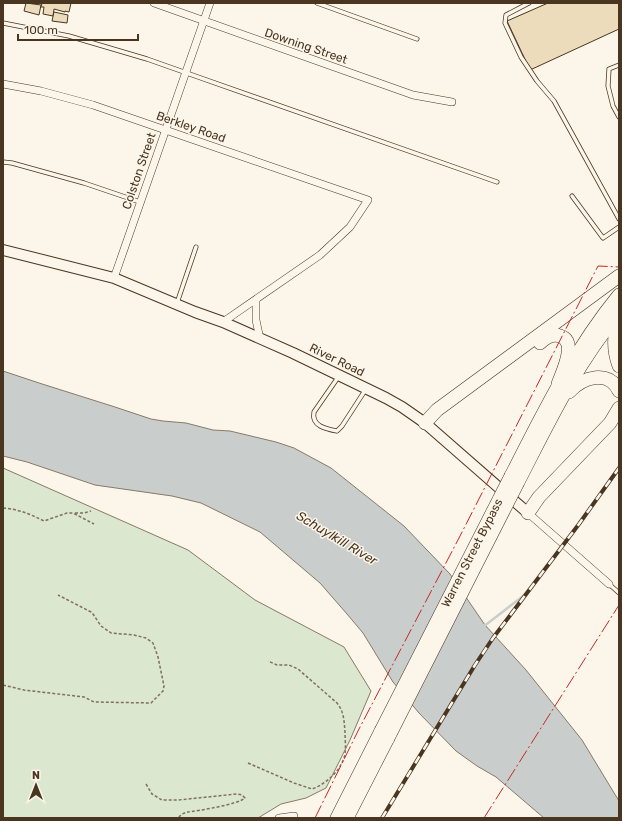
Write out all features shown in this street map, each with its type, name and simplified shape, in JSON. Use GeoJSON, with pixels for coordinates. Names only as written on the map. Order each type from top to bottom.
{"type":"FeatureCollection","features":[{"type":"Feature","properties":{"kind":"highway"},"geometry":{"type":"LineString","coordinates":[[425,423],[437,410],[619,276]]}},
{"type":"Feature","properties":{"kind":"highway","name":"Warren Street Bypass"},"geometry":{"type":"LineString","coordinates":[[337,818],[384,735],[515,479],[558,384],[581,346],[619,295]]}},
{"type":"Feature","properties":{"kind":"highway","name":"Warren Street Bypass"},"geometry":{"type":"LineString","coordinates":[[515,479],[590,352],[619,313]]}},
{"type":"Feature","properties":{"kind":"highway"},"geometry":{"type":"LineString","coordinates":[[619,320],[614,339],[615,354],[619,366]]}},
{"type":"Feature","properties":{"kind":"highway"},"geometry":{"type":"LineString","coordinates":[[425,423],[441,415],[544,339],[555,335],[565,339],[568,347],[568,356],[558,384]]}},
{"type":"Feature","properties":{"kind":"highway"},"geometry":{"type":"LineString","coordinates":[[557,407],[575,386],[580,382],[592,378],[598,377],[609,379],[616,385],[619,391]]}},
{"type":"Feature","properties":{"kind":"highway"},"geometry":{"type":"LineString","coordinates":[[528,513],[539,497],[610,423],[619,408]]}},
{"type":"Feature","properties":{"kind":"highway"},"geometry":{"type":"LineString","coordinates":[[528,513],[544,501],[619,422]]}},
{"type":"Feature","properties":{"kind":"highway","name":"Warren Street Bypass"},"geometry":{"type":"LineString","coordinates":[[347,818],[384,735]]}},
{"type":"Feature","properties":{"kind":"street","name":"Downing Street"},"geometry":{"type":"LineString","coordinates":[[154,3],[413,95],[452,102]]}},
{"type":"Feature","properties":{"kind":"street","name":"Colston Street"},"geometry":{"type":"LineString","coordinates":[[114,278],[210,3]]}},
{"type":"Feature","properties":{"kind":"street","name":"Berkley Road"},"geometry":{"type":"LineString","coordinates":[[3,84],[41,91],[87,103],[368,200],[350,227],[320,256],[256,300]]}},
{"type":"Feature","properties":{"kind":"street","name":"River Road"},"geometry":{"type":"LineString","coordinates":[[3,250],[114,278],[177,305],[223,322],[402,407],[425,423],[609,584]]}},
{"type":"Feature","properties":{"kind":"street"},"geometry":{"type":"LineString","coordinates":[[223,322],[256,300]]}},
{"type":"Feature","properties":{"kind":"street"},"geometry":{"type":"LineString","coordinates":[[256,300],[256,320],[260,339]]}},
{"type":"Feature","properties":{"kind":"street"},"geometry":{"type":"LineString","coordinates":[[279,818],[294,816]]}},
{"type":"Feature","properties":{"kind":"lane"},"geometry":{"type":"LineString","coordinates":[[317,3],[417,39]]}},
{"type":"Feature","properties":{"kind":"lane"},"geometry":{"type":"LineString","coordinates":[[529,3],[506,16],[505,23],[521,57],[536,82],[554,101],[619,219]]}},
{"type":"Feature","properties":{"kind":"lane"},"geometry":{"type":"LineString","coordinates":[[3,23],[90,41],[147,59],[497,182]]}},
{"type":"Feature","properties":{"kind":"lane"},"geometry":{"type":"LineString","coordinates":[[619,66],[609,70],[608,86],[613,106],[619,118]]}},
{"type":"Feature","properties":{"kind":"lane"},"geometry":{"type":"LineString","coordinates":[[3,162],[12,163],[84,183],[140,202]]}},
{"type":"Feature","properties":{"kind":"lane"},"geometry":{"type":"LineString","coordinates":[[572,196],[602,238],[619,227]]}},
{"type":"Feature","properties":{"kind":"lane"},"geometry":{"type":"LineString","coordinates":[[177,305],[196,248]]}},
{"type":"Feature","properties":{"kind":"lane"},"geometry":{"type":"LineString","coordinates":[[339,376],[314,412],[313,416],[315,421],[318,425],[324,428],[337,430],[342,426],[366,389]]}},
{"type":"Feature","properties":{"kind":"lane"},"geometry":{"type":"LineString","coordinates":[[609,584],[619,593]]}},
{"type":"Feature","properties":{"kind":"path"},"geometry":{"type":"LineString","coordinates":[[3,508],[14,508],[44,521],[67,513],[84,513],[91,511]]}},
{"type":"Feature","properties":{"kind":"path"},"geometry":{"type":"LineString","coordinates":[[73,513],[94,524]]}},
{"type":"Feature","properties":{"kind":"path"},"geometry":{"type":"LineString","coordinates":[[3,685],[24,690],[84,697],[94,702],[151,703],[163,691],[164,686],[158,657],[151,640],[134,635],[111,633],[101,626],[94,614],[58,595]]}},
{"type":"Feature","properties":{"kind":"path"},"geometry":{"type":"LineString","coordinates":[[248,763],[294,783],[312,789],[332,778],[344,759],[346,752],[344,716],[342,709],[337,703],[298,669],[289,665],[277,665],[268,661]]}},
{"type":"Feature","properties":{"kind":"path"},"geometry":{"type":"LineString","coordinates":[[146,784],[152,794],[162,800],[178,800],[237,794],[242,794],[245,798],[243,800],[228,804],[187,812],[178,818]]}},
{"type":"Feature","properties":{"kind":"green space"},"geometry":{"type":"Polygon","coordinates":[[[3,468],[188,550],[255,600],[344,647],[371,691],[350,740],[326,788],[306,798],[281,804],[258,818],[3,818],[3,468]]]}},
{"type":"Feature","properties":{"kind":"water","name":"Schuylkill River"},"geometry":{"type":"Polygon","coordinates":[[[3,371],[151,419],[186,423],[213,430],[230,431],[276,442],[294,448],[331,468],[404,526],[450,574],[485,625],[526,670],[582,740],[619,801],[619,818],[544,818],[496,777],[456,751],[419,713],[393,682],[363,633],[320,583],[260,532],[201,503],[172,496],[95,485],[27,462],[3,456],[3,371]]]}},
{"type":"Feature","properties":{"kind":"building"},"geometry":{"type":"Polygon","coordinates":[[[26,3],[41,5],[39,15],[24,11],[26,3]]]}},
{"type":"Feature","properties":{"kind":"building"},"geometry":{"type":"Polygon","coordinates":[[[42,3],[71,3],[69,12],[54,9],[53,16],[43,14],[44,7],[41,7],[42,3]]]}},
{"type":"Feature","properties":{"kind":"building"},"geometry":{"type":"Polygon","coordinates":[[[548,3],[619,3],[619,29],[530,70],[507,21],[548,3]]]}},
{"type":"Feature","properties":{"kind":"building"},"geometry":{"type":"Polygon","coordinates":[[[54,12],[68,15],[67,23],[52,21],[54,12]]]}},
{"type":"Feature","properties":{"kind":"waterway"},"geometry":{"type":"LineString","coordinates":[[483,627],[527,593]]}},
{"type":"Feature","properties":{"kind":"railway"},"geometry":{"type":"LineString","coordinates":[[382,818],[493,638],[579,524],[619,468]]}},
{"type":"Feature","properties":{"kind":"power"},"geometry":{"type":"LineString","coordinates":[[315,818],[359,729],[459,538],[598,266],[619,267]]}},
{"type":"Feature","properties":{"kind":"power"},"geometry":{"type":"LineString","coordinates":[[484,818],[619,605]]}}]}
